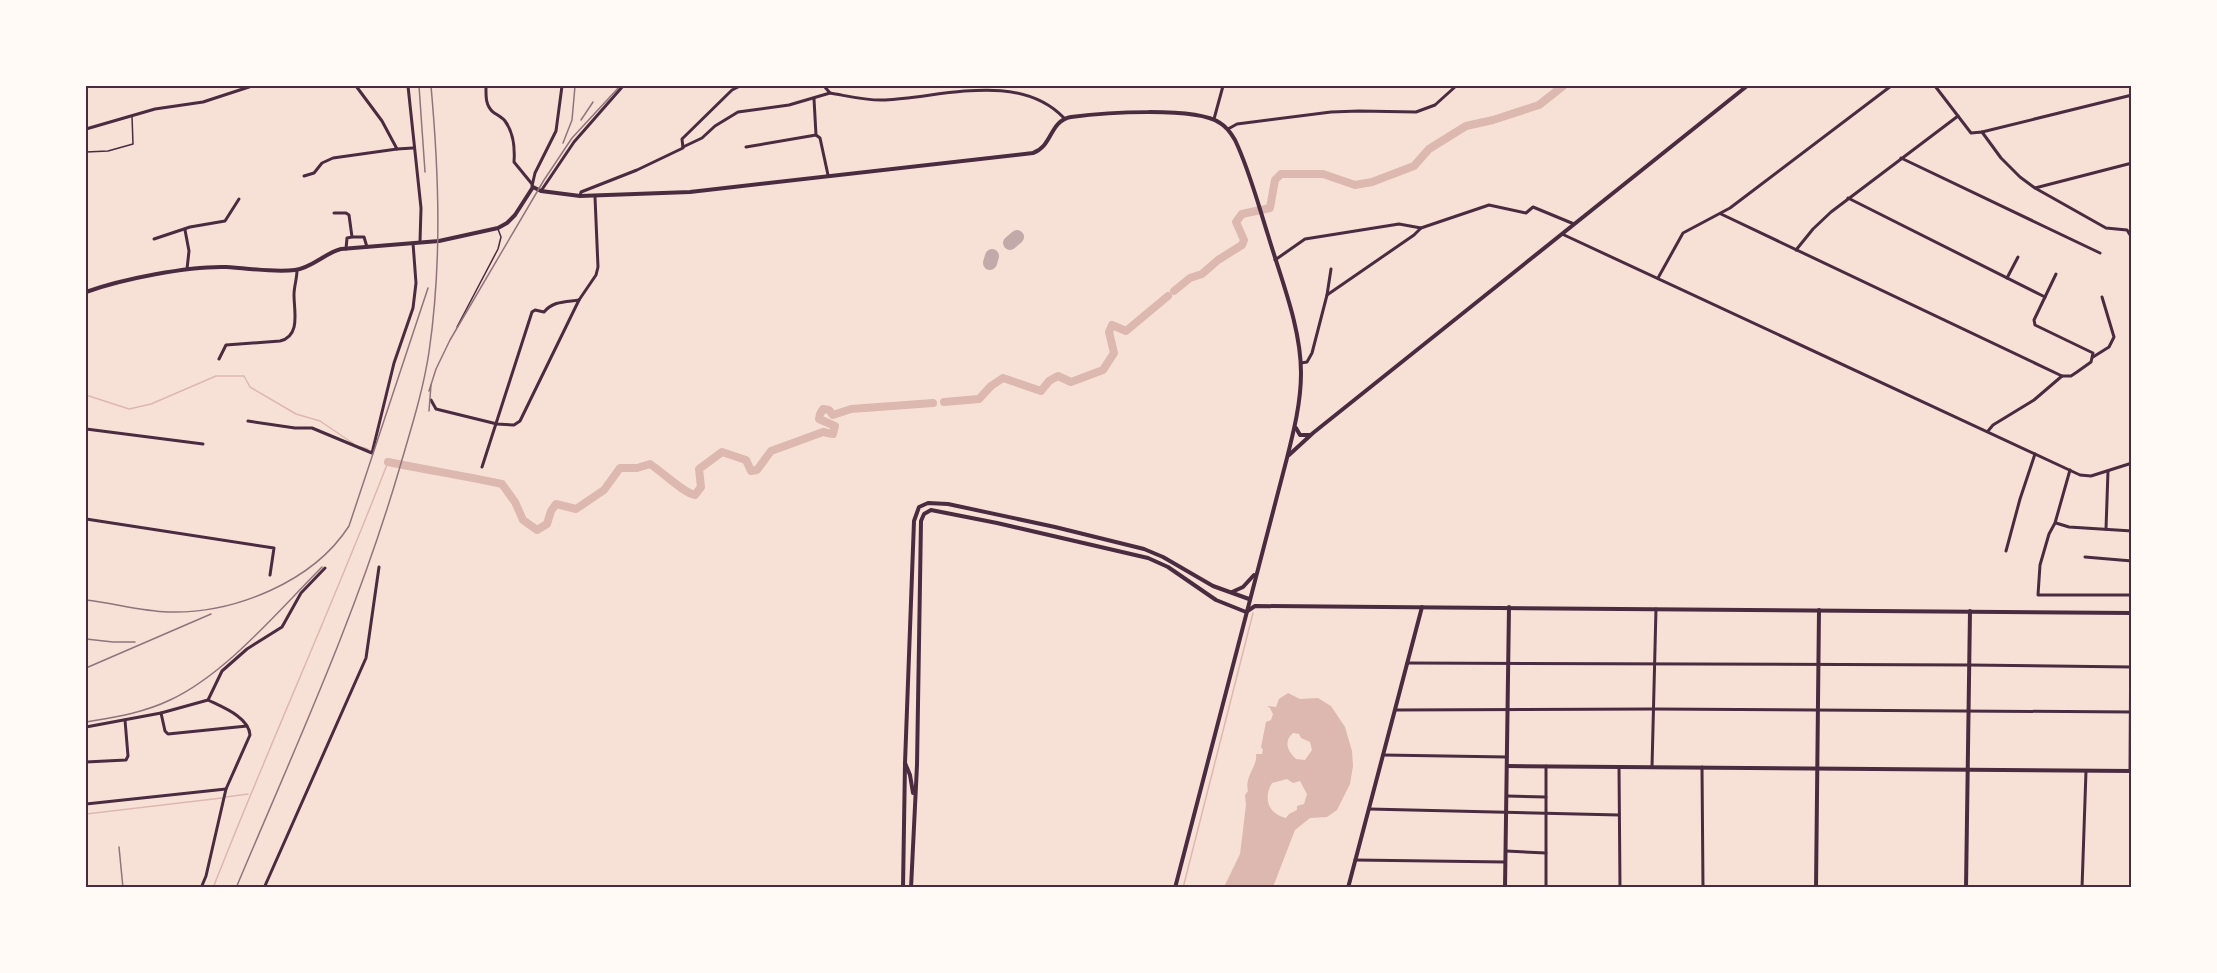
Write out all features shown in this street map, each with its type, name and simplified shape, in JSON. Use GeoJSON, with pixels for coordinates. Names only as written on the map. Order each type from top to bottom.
{"type":"FeatureCollection","features":[{"type":"Feature","properties":{"kind":"street"},"geometry":{"type":"LineString","coordinates":[[86,129],[155,109],[203,102],[252,86]]}},
{"type":"Feature","properties":{"kind":"street"},"geometry":{"type":"LineString","coordinates":[[356,86],[382,121],[397,149]]}},
{"type":"Feature","properties":{"kind":"street"},"geometry":{"type":"LineString","coordinates":[[408,86],[421,208],[420,243]]}},
{"type":"Feature","properties":{"kind":"street"},"geometry":{"type":"LineString","coordinates":[[486,86],[486,102],[489,108],[504,120],[512,134],[515,149],[514,162],[532,186],[541,191],[595,197],[690,192],[1033,153],[1043,147],[1054,127],[1064,118],[1151,113],[1214,119],[1228,129],[1237,145],[1261,214],[1290,313],[1301,363],[1296,431],[1305,436],[1313,434]]}},
{"type":"Feature","properties":{"kind":"street"},"geometry":{"type":"LineString","coordinates":[[86,292],[186,270],[224,267],[297,270],[329,253],[346,249],[420,243],[498,228],[515,215],[532,186],[556,131],[562,86]]}},
{"type":"Feature","properties":{"kind":"street"},"geometry":{"type":"LineString","coordinates":[[541,191],[574,142],[623,86]]}},
{"type":"Feature","properties":{"kind":"street"},"geometry":{"type":"LineString","coordinates":[[682,148],[682,139],[732,90],[740,86]]}},
{"type":"Feature","properties":{"kind":"street"},"geometry":{"type":"LineString","coordinates":[[824,86],[830,93]]}},
{"type":"Feature","properties":{"kind":"street"},"geometry":{"type":"LineString","coordinates":[[1214,119],[1223,86]]}},
{"type":"Feature","properties":{"kind":"street"},"geometry":{"type":"LineString","coordinates":[[1228,129],[1237,124],[1331,112],[1359,111],[1396,114],[1416,112],[1435,105],[1456,86]]}},
{"type":"Feature","properties":{"kind":"street"},"geometry":{"type":"LineString","coordinates":[[1287,458],[1313,434],[1747,86]]}},
{"type":"Feature","properties":{"kind":"street"},"geometry":{"type":"LineString","coordinates":[[1658,278],[1683,233],[1721,214],[1891,86]]}},
{"type":"Feature","properties":{"kind":"street"},"geometry":{"type":"LineString","coordinates":[[1935,86],[1971,134],[2132,95]]}},
{"type":"Feature","properties":{"kind":"street"},"geometry":{"type":"LineString","coordinates":[[580,196],[581,192],[637,170],[702,138],[715,126],[738,112],[789,105],[830,93],[882,100],[990,90],[1013,91],[1044,101],[1064,118]]}},
{"type":"Feature","properties":{"kind":"street"},"geometry":{"type":"LineString","coordinates":[[814,99],[816,135],[820,138],[828,176]]}},
{"type":"Feature","properties":{"kind":"street"},"geometry":{"type":"LineString","coordinates":[[1796,250],[1813,229],[1848,198],[1958,116]]}},
{"type":"Feature","properties":{"kind":"street"},"geometry":{"type":"LineString","coordinates":[[1982,132],[2001,158],[2035,188],[2106,228],[2127,230],[2132,238]]}},
{"type":"Feature","properties":{"kind":"street"},"geometry":{"type":"LineString","coordinates":[[746,147],[816,135]]}},
{"type":"Feature","properties":{"kind":"street"},"geometry":{"type":"LineString","coordinates":[[304,176],[314,173],[322,163],[333,158],[413,148]]}},
{"type":"Feature","properties":{"kind":"street"},"geometry":{"type":"LineString","coordinates":[[1901,158],[2100,253]]}},
{"type":"Feature","properties":{"kind":"street"},"geometry":{"type":"LineString","coordinates":[[2035,188],[2132,163]]}},
{"type":"Feature","properties":{"kind":"street"},"geometry":{"type":"LineString","coordinates":[[431,400],[436,409],[497,424],[514,425],[520,421],[579,300],[596,275],[598,267],[595,197]]}},
{"type":"Feature","properties":{"kind":"street"},"geometry":{"type":"LineString","coordinates":[[1848,198],[2045,297]]}},
{"type":"Feature","properties":{"kind":"street"},"geometry":{"type":"LineString","coordinates":[[154,239],[189,227],[225,221],[239,199]]}},
{"type":"Feature","properties":{"kind":"street"},"geometry":{"type":"LineString","coordinates":[[1275,260],[1305,239],[1400,224],[1421,228],[1489,205],[1526,213],[1533,207],[1574,224]]}},
{"type":"Feature","properties":{"kind":"street"},"geometry":{"type":"LineString","coordinates":[[334,213],[349,214],[352,237]]}},
{"type":"Feature","properties":{"kind":"street"},"geometry":{"type":"LineString","coordinates":[[1721,214],[2062,376],[2073,375],[2109,346],[2114,337],[2102,297]]}},
{"type":"Feature","properties":{"kind":"street"},"geometry":{"type":"LineString","coordinates":[[1327,295],[1414,236],[1421,228]]}},
{"type":"Feature","properties":{"kind":"street"},"geometry":{"type":"LineString","coordinates":[[185,230],[189,251],[186,270]]}},
{"type":"Feature","properties":{"kind":"street"},"geometry":{"type":"LineString","coordinates":[[1562,234],[2084,476],[2132,462]]}},
{"type":"Feature","properties":{"kind":"street"},"geometry":{"type":"LineString","coordinates":[[346,249],[348,238],[352,237],[364,237],[367,247]]}},
{"type":"Feature","properties":{"kind":"street"},"geometry":{"type":"LineString","coordinates":[[248,421],[295,428],[312,428],[372,453],[394,363],[413,308],[416,283],[413,243]]}},
{"type":"Feature","properties":{"kind":"street"},"geometry":{"type":"LineString","coordinates":[[2007,278],[2018,257]]}},
{"type":"Feature","properties":{"kind":"street"},"geometry":{"type":"LineString","coordinates":[[1301,363],[1307,362],[1312,353],[1327,295],[1331,269]]}},
{"type":"Feature","properties":{"kind":"street"},"geometry":{"type":"LineString","coordinates":[[219,359],[225,345],[280,341],[288,338],[295,328],[294,291],[297,270]]}},
{"type":"Feature","properties":{"kind":"street"},"geometry":{"type":"LineString","coordinates":[[2056,274],[2034,320],[2035,325],[2092,351],[2093,357]]}},
{"type":"Feature","properties":{"kind":"street"},"geometry":{"type":"LineString","coordinates":[[482,467],[532,312],[535,310],[544,312],[554,303],[579,300]]}},
{"type":"Feature","properties":{"kind":"street"},"geometry":{"type":"LineString","coordinates":[[1988,431],[1993,424],[2034,400],[2062,376]]}},
{"type":"Feature","properties":{"kind":"street"},"geometry":{"type":"LineString","coordinates":[[1175,888],[1296,424]]}},
{"type":"Feature","properties":{"kind":"street"},"geometry":{"type":"LineString","coordinates":[[86,429],[203,444]]}},
{"type":"Feature","properties":{"kind":"street"},"geometry":{"type":"LineString","coordinates":[[2006,551],[2020,499],[2036,454]]}},
{"type":"Feature","properties":{"kind":"street"},"geometry":{"type":"LineString","coordinates":[[2070,470],[2040,565],[2038,595],[2132,596]]}},
{"type":"Feature","properties":{"kind":"street"},"geometry":{"type":"LineString","coordinates":[[2106,529],[2108,470]]}},
{"type":"Feature","properties":{"kind":"street"},"geometry":{"type":"LineString","coordinates":[[903,888],[914,521],[918,509],[923,504],[932,503],[998,515],[1151,551],[1206,582],[1249,599],[1255,606]]}},
{"type":"Feature","properties":{"kind":"street"},"geometry":{"type":"LineString","coordinates":[[918,509],[924,514]]}},
{"type":"Feature","properties":{"kind":"street"},"geometry":{"type":"LineString","coordinates":[[911,888],[917,765],[921,521],[924,514],[935,510],[1148,558],[1168,567],[1216,600],[1246,612]]}},
{"type":"Feature","properties":{"kind":"street"},"geometry":{"type":"LineString","coordinates":[[997,523],[998,515]]}},
{"type":"Feature","properties":{"kind":"street"},"geometry":{"type":"LineString","coordinates":[[86,519],[274,548],[270,575]]}},
{"type":"Feature","properties":{"kind":"street"},"geometry":{"type":"LineString","coordinates":[[2055,523],[2069,527],[2132,531]]}},
{"type":"Feature","properties":{"kind":"street"},"geometry":{"type":"LineString","coordinates":[[1054,537],[1055,527]]}},
{"type":"Feature","properties":{"kind":"street"},"geometry":{"type":"LineString","coordinates":[[2085,556],[2132,561]]}},
{"type":"Feature","properties":{"kind":"street"},"geometry":{"type":"LineString","coordinates":[[264,888],[366,658],[379,567]]}},
{"type":"Feature","properties":{"kind":"street"},"geometry":{"type":"LineString","coordinates":[[208,700],[222,671],[247,649],[282,627],[301,593],[325,568]]}},
{"type":"Feature","properties":{"kind":"street"},"geometry":{"type":"LineString","coordinates":[[1230,593],[1244,587],[1256,572]]}},
{"type":"Feature","properties":{"kind":"street"},"geometry":{"type":"LineString","coordinates":[[1246,612],[1255,606],[2131,613],[2131,771],[1507,766]]}},
{"type":"Feature","properties":{"kind":"street"},"geometry":{"type":"LineString","coordinates":[[1348,888],[1422,607]]}},
{"type":"Feature","properties":{"kind":"street"},"geometry":{"type":"LineString","coordinates":[[1505,888],[1509,607]]}},
{"type":"Feature","properties":{"kind":"street"},"geometry":{"type":"LineString","coordinates":[[1652,767],[1656,609]]}},
{"type":"Feature","properties":{"kind":"street"},"geometry":{"type":"LineString","coordinates":[[1816,888],[1820,610]]}},
{"type":"Feature","properties":{"kind":"street"},"geometry":{"type":"LineString","coordinates":[[1966,888],[1970,611]]}},
{"type":"Feature","properties":{"kind":"street"},"geometry":{"type":"LineString","coordinates":[[1407,663],[2131,667]]}},
{"type":"Feature","properties":{"kind":"street"},"geometry":{"type":"LineString","coordinates":[[86,727],[161,713],[208,700],[227,710],[247,726],[250,735],[226,789],[206,876],[201,888]]}},
{"type":"Feature","properties":{"kind":"street"},"geometry":{"type":"LineString","coordinates":[[1394,710],[2131,712]]}},
{"type":"Feature","properties":{"kind":"street"},"geometry":{"type":"LineString","coordinates":[[161,713],[165,731],[168,734],[247,726]]}},
{"type":"Feature","properties":{"kind":"street"},"geometry":{"type":"LineString","coordinates":[[86,762],[126,760],[128,756],[124,720]]}},
{"type":"Feature","properties":{"kind":"street"},"geometry":{"type":"LineString","coordinates":[[1383,755],[1507,757]]}},
{"type":"Feature","properties":{"kind":"street"},"geometry":{"type":"LineString","coordinates":[[905,763],[910,775],[914,800]]}},
{"type":"Feature","properties":{"kind":"street"},"geometry":{"type":"LineString","coordinates":[[1546,766],[1546,888]]}},
{"type":"Feature","properties":{"kind":"street"},"geometry":{"type":"LineString","coordinates":[[1619,767],[1620,888]]}},
{"type":"Feature","properties":{"kind":"street"},"geometry":{"type":"LineString","coordinates":[[1702,767],[1703,888]]}},
{"type":"Feature","properties":{"kind":"street"},"geometry":{"type":"LineString","coordinates":[[2082,888],[2086,771]]}},
{"type":"Feature","properties":{"kind":"street"},"geometry":{"type":"LineString","coordinates":[[86,804],[226,789]]}},
{"type":"Feature","properties":{"kind":"street"},"geometry":{"type":"LineString","coordinates":[[1507,796],[1546,797]]}},
{"type":"Feature","properties":{"kind":"street"},"geometry":{"type":"LineString","coordinates":[[1369,809],[1619,814]]}},
{"type":"Feature","properties":{"kind":"street"},"geometry":{"type":"LineString","coordinates":[[1506,851],[1546,853]]}},
{"type":"Feature","properties":{"kind":"street"},"geometry":{"type":"LineString","coordinates":[[1355,860],[1505,862]]}},
{"type":"Feature","properties":{"kind":"lane"},"geometry":{"type":"LineString","coordinates":[[86,152],[108,151],[133,144],[132,115]]}},
{"type":"Feature","properties":{"kind":"lane"},"geometry":{"type":"LineString","coordinates":[[457,327],[498,249],[501,237],[498,228]]}},
{"type":"Feature","properties":{"kind":"shaded area"},"geometry":{"type":"Polygon","coordinates":[[[1288,693],[1300,699],[1318,698],[1331,706],[1345,727],[1352,751],[1353,766],[1350,784],[1337,810],[1327,817],[1310,818],[1295,830],[1273,887],[1224,887],[1240,854],[1248,781],[1256,754],[1262,754],[1261,747],[1266,722],[1271,720],[1273,714],[1267,706],[1276,707],[1279,699],[1288,693]],[[1293,733],[1287,743],[1289,750],[1296,759],[1305,760],[1312,750],[1310,742],[1301,738],[1299,734],[1293,733]],[[1287,779],[1272,783],[1268,794],[1271,809],[1286,818],[1297,810],[1297,806],[1304,804],[1307,794],[1300,781],[1293,783],[1287,779]]]}},
{"type":"Feature","properties":{"kind":"waterway"},"geometry":{"type":"LineString","coordinates":[[1174,291],[1190,278],[1202,274],[1218,260],[1242,245],[1244,240],[1236,222],[1242,214],[1270,208],[1275,180],[1281,174],[1323,174],[1355,185],[1372,182],[1414,166],[1429,149],[1466,126],[1539,105],[1563,86]]}},
{"type":"Feature","properties":{"kind":"waterway"},"geometry":{"type":"LineString","coordinates":[[944,402],[979,399],[991,386],[1003,378],[1041,391],[1049,381],[1058,376],[1071,382],[1103,370],[1114,353],[1109,332],[1112,325],[1126,331],[1168,296]]}},
{"type":"Feature","properties":{"kind":"waterway"},"geometry":{"type":"LineString","coordinates":[[86,395],[129,409],[151,404],[216,376],[244,376],[250,387],[296,414],[320,421],[354,444]]}},
{"type":"Feature","properties":{"kind":"waterway"},"geometry":{"type":"LineString","coordinates":[[388,462],[502,484],[515,502],[523,520],[537,530],[547,524],[556,504],[576,509],[604,490],[620,468],[637,468],[650,464],[679,487],[695,495],[701,487],[699,469],[722,452],[746,460],[751,471],[757,470],[771,451],[823,432],[833,434],[835,426],[819,419],[823,409],[829,410],[833,415],[851,409],[933,403]]}},
{"type":"Feature","properties":{"kind":"waterway"},"geometry":{"type":"LineString","coordinates":[[361,447],[368,449]]}},
{"type":"Feature","properties":{"kind":"waterway"},"geometry":{"type":"LineString","coordinates":[[213,888],[367,515],[388,462],[386,461]]}},
{"type":"Feature","properties":{"kind":"waterway"},"geometry":{"type":"LineString","coordinates":[[1183,888],[1253,613]]}},
{"type":"Feature","properties":{"kind":"waterway"},"geometry":{"type":"LineString","coordinates":[[226,797],[248,794]]}},
{"type":"Feature","properties":{"kind":"waterway"},"geometry":{"type":"LineString","coordinates":[[86,814],[222,798]]}},
{"type":"Feature","properties":{"kind":"taxiway"},"geometry":{"type":"LineString","coordinates":[[1010,243],[1017,237]]}},
{"type":"Feature","properties":{"kind":"taxiway"},"geometry":{"type":"LineString","coordinates":[[990,263],[992,256]]}},
{"type":"Feature","properties":{"kind":"railway"},"geometry":{"type":"LineString","coordinates":[[419,86],[425,172]]}},
{"type":"Feature","properties":{"kind":"railway"},"geometry":{"type":"LineString","coordinates":[[236,888],[324,681],[364,577],[420,397],[429,352],[436,285],[438,219],[431,86]]}},
{"type":"Feature","properties":{"kind":"railway"},"geometry":{"type":"LineString","coordinates":[[563,143],[572,120],[575,86]]}},
{"type":"Feature","properties":{"kind":"railway"},"geometry":{"type":"LineString","coordinates":[[429,391],[436,369],[450,340],[544,180],[572,138],[620,86]]}},
{"type":"Feature","properties":{"kind":"railway"},"geometry":{"type":"LineString","coordinates":[[581,120],[593,102]]}},
{"type":"Feature","properties":{"kind":"railway"},"geometry":{"type":"LineString","coordinates":[[86,600],[168,612],[219,607],[270,591],[315,563],[334,546],[349,526],[428,288]]}},
{"type":"Feature","properties":{"kind":"railway"},"geometry":{"type":"LineString","coordinates":[[429,411],[431,385]]}},
{"type":"Feature","properties":{"kind":"railway"},"geometry":{"type":"LineString","coordinates":[[86,722],[150,708],[191,689],[251,640],[322,567]]}},
{"type":"Feature","properties":{"kind":"railway"},"geometry":{"type":"LineString","coordinates":[[86,668],[211,614]]}},
{"type":"Feature","properties":{"kind":"railway"},"geometry":{"type":"LineString","coordinates":[[86,639],[135,642]]}},
{"type":"Feature","properties":{"kind":"railway"},"geometry":{"type":"LineString","coordinates":[[119,847],[123,888]]}}]}
